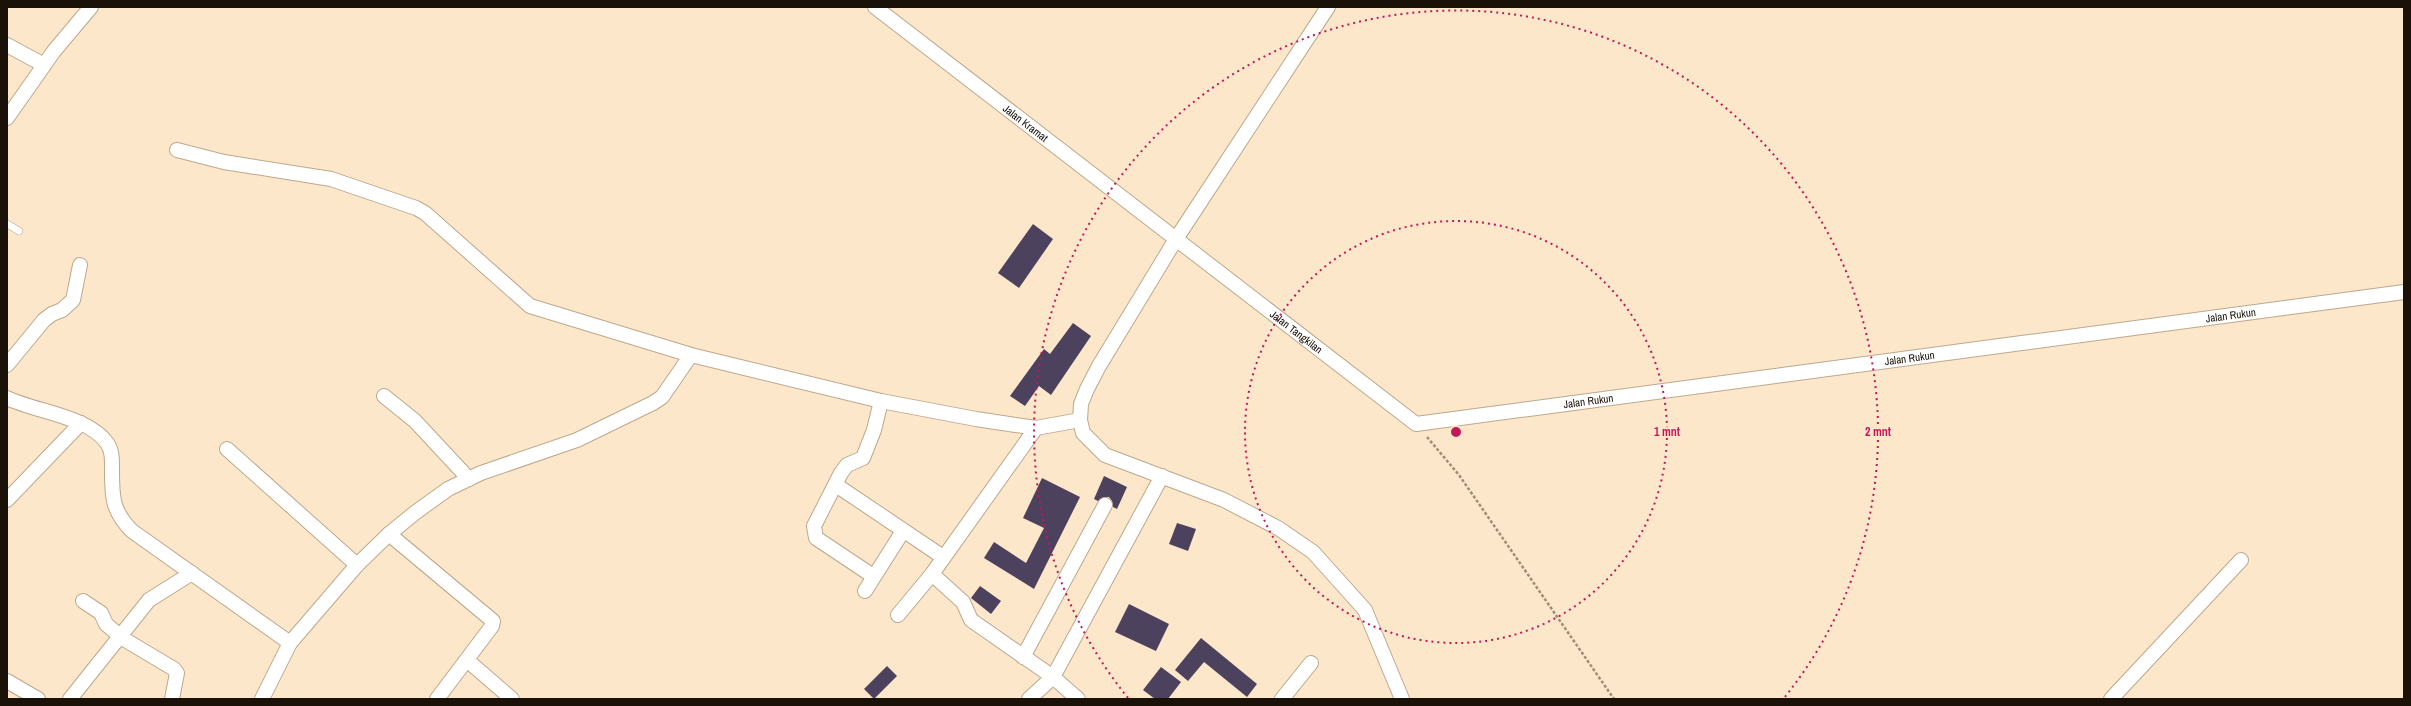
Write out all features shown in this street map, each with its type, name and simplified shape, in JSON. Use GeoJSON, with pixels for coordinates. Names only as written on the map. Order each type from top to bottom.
{"type":"FeatureCollection","features":[{"type":"Feature","properties":{"kind":"street"},"geometry":{"type":"LineString","coordinates":[[7,118],[44,66],[91,7]]}},
{"type":"Feature","properties":{"kind":"street","name":"Jalan Kramat"},"geometry":{"type":"LineString","coordinates":[[875,7],[1176,239]]}},
{"type":"Feature","properties":{"kind":"street"},"geometry":{"type":"LineString","coordinates":[[1328,7],[1176,239],[1087,389],[1081,404],[1080,420],[1083,433],[1105,455],[1224,500],[1254,514],[1313,552],[1365,610],[1402,699]]}},
{"type":"Feature","properties":{"kind":"street"},"geometry":{"type":"LineString","coordinates":[[7,45],[44,66]]}},
{"type":"Feature","properties":{"kind":"street"},"geometry":{"type":"LineString","coordinates":[[177,150],[224,162],[331,179],[416,208],[425,213],[530,306],[691,355],[881,401],[1036,428],[1080,420]]}},
{"type":"Feature","properties":{"kind":"street","name":"Jalan Tangkilan"},"geometry":{"type":"LineString","coordinates":[[1176,239],[1416,424]]}},
{"type":"Feature","properties":{"kind":"street"},"geometry":{"type":"LineString","coordinates":[[7,365],[44,320],[52,314],[62,310],[73,300],[80,265]]}},
{"type":"Feature","properties":{"kind":"street","name":"Jalan Rukun"},"geometry":{"type":"LineString","coordinates":[[1416,424],[2404,292]]}},
{"type":"Feature","properties":{"kind":"street"},"geometry":{"type":"LineString","coordinates":[[262,699],[290,643],[357,565],[389,534],[448,489],[469,479],[577,440],[658,400],[691,355]]}},
{"type":"Feature","properties":{"kind":"street"},"geometry":{"type":"LineString","coordinates":[[384,396],[415,421],[469,479]]}},
{"type":"Feature","properties":{"kind":"street"},"geometry":{"type":"LineString","coordinates":[[7,398],[21,404],[81,423],[107,443],[112,453],[113,502],[120,520],[132,531],[290,643]]}},
{"type":"Feature","properties":{"kind":"street"},"geometry":{"type":"LineString","coordinates":[[873,576],[816,538],[814,534],[814,526],[844,468],[863,458],[874,430],[881,401]]}},
{"type":"Feature","properties":{"kind":"street"},"geometry":{"type":"LineString","coordinates":[[7,500],[81,423]]}},
{"type":"Feature","properties":{"kind":"street"},"geometry":{"type":"LineString","coordinates":[[898,615],[932,574],[1036,428]]}},
{"type":"Feature","properties":{"kind":"street"},"geometry":{"type":"LineString","coordinates":[[227,449],[357,565]]}},
{"type":"Feature","properties":{"kind":"street"},"geometry":{"type":"LineString","coordinates":[[1028,699],[1053,677],[1162,476]]}},
{"type":"Feature","properties":{"kind":"street"},"geometry":{"type":"LineString","coordinates":[[836,485],[902,531],[943,557]]}},
{"type":"Feature","properties":{"kind":"street"},"geometry":{"type":"LineString","coordinates":[[1023,657],[1105,505]]}},
{"type":"Feature","properties":{"kind":"street"},"geometry":{"type":"LineString","coordinates":[[865,591],[902,531]]}},
{"type":"Feature","properties":{"kind":"street"},"geometry":{"type":"LineString","coordinates":[[389,534],[493,620],[492,626],[437,699]]}},
{"type":"Feature","properties":{"kind":"street"},"geometry":{"type":"LineString","coordinates":[[2111,699],[2241,560]]}},
{"type":"Feature","properties":{"kind":"street"},"geometry":{"type":"LineString","coordinates":[[70,699],[113,647],[118,635],[149,600],[192,573]]}},
{"type":"Feature","properties":{"kind":"street"},"geometry":{"type":"LineString","coordinates":[[932,574],[963,602],[971,620],[1053,677],[1078,699]]}},
{"type":"Feature","properties":{"kind":"street"},"geometry":{"type":"LineString","coordinates":[[83,601],[101,613],[106,624],[118,635],[174,669],[177,673],[172,699]]}},
{"type":"Feature","properties":{"kind":"street"},"geometry":{"type":"LineString","coordinates":[[467,660],[512,699]]}},
{"type":"Feature","properties":{"kind":"street"},"geometry":{"type":"LineString","coordinates":[[1282,699],[1311,663]]}},
{"type":"Feature","properties":{"kind":"street"},"geometry":{"type":"LineString","coordinates":[[7,681],[38,699]]}},
{"type":"Feature","properties":{"kind":"lane"},"geometry":{"type":"LineString","coordinates":[[7,224],[19,231]]}},
{"type":"Feature","properties":{"kind":"path"},"geometry":{"type":"LineString","coordinates":[[1416,424],[1459,475],[1614,699]]}},
{"type":"Feature","properties":{"kind":"building"},"geometry":{"type":"Polygon","coordinates":[[[1033,224],[1053,239],[1019,288],[998,273],[1033,224]]]}},
{"type":"Feature","properties":{"kind":"building"},"geometry":{"type":"Polygon","coordinates":[[[1073,323],[1091,336],[1051,395],[1039,386],[1025,406],[1010,396],[1044,349],[1050,354],[1073,323]]]}},
{"type":"Feature","properties":{"kind":"building"},"geometry":{"type":"Polygon","coordinates":[[[1104,476],[1127,487],[1117,509],[1113,507],[1112,501],[1109,497],[1104,497],[1098,501],[1094,499],[1104,476]]]}},
{"type":"Feature","properties":{"kind":"building"},"geometry":{"type":"Polygon","coordinates":[[[1042,478],[1080,497],[1034,589],[984,558],[994,542],[1026,563],[1044,528],[1023,518],[1042,478]]]}},
{"type":"Feature","properties":{"kind":"building"},"geometry":{"type":"Polygon","coordinates":[[[1177,523],[1196,529],[1188,551],[1169,544],[1177,523]]]}},
{"type":"Feature","properties":{"kind":"building"},"geometry":{"type":"Polygon","coordinates":[[[980,586],[1001,601],[991,614],[971,598],[980,586]]]}},
{"type":"Feature","properties":{"kind":"building"},"geometry":{"type":"Polygon","coordinates":[[[1129,604],[1169,624],[1156,651],[1115,632],[1129,604]]]}},
{"type":"Feature","properties":{"kind":"building"},"geometry":{"type":"Polygon","coordinates":[[[1201,638],[1257,684],[1247,697],[1204,662],[1188,681],[1175,670],[1201,638]]]}},
{"type":"Feature","properties":{"kind":"building"},"geometry":{"type":"Polygon","coordinates":[[[887,666],[897,676],[874,699],[864,689],[887,666]]]}},
{"type":"Feature","properties":{"kind":"building"},"geometry":{"type":"Polygon","coordinates":[[[1161,667],[1181,682],[1168,699],[1155,699],[1143,690],[1161,667]]]}}]}
